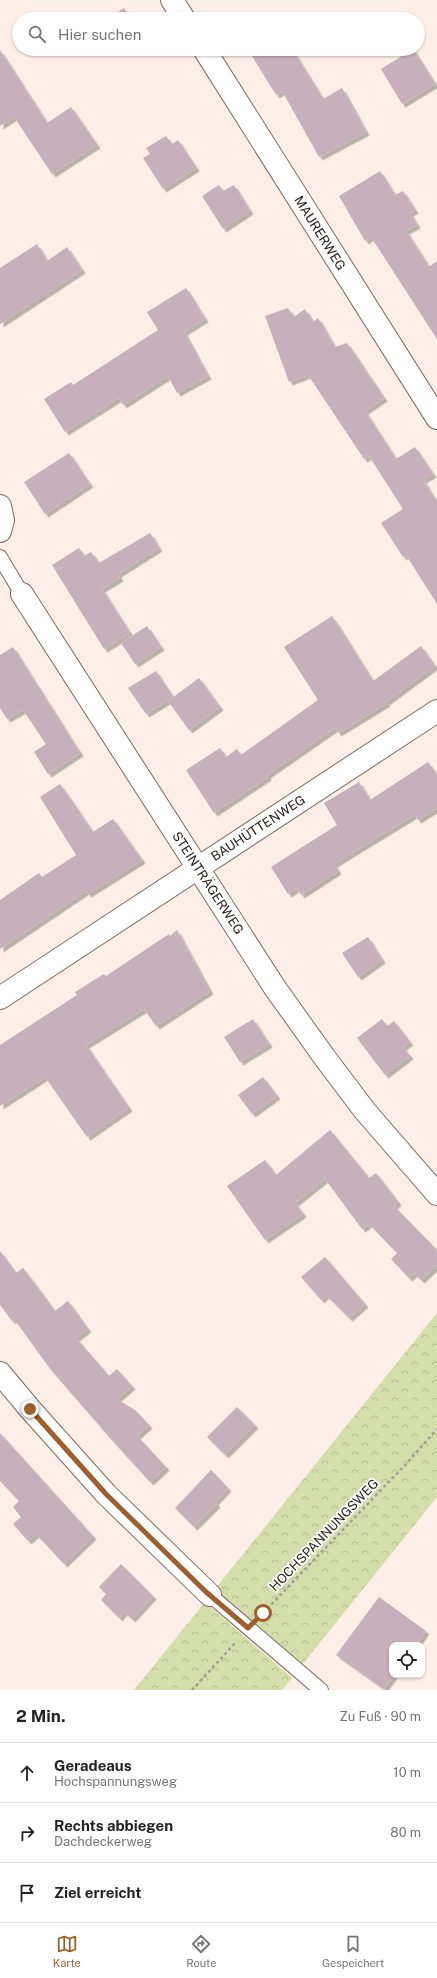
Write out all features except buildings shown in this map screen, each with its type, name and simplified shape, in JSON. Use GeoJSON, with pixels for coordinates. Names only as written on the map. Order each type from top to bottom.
{"type":"FeatureCollection","features":[{"type":"Feature","properties":{"kind":"street"},"geometry":{"type":"LineString","coordinates":[[172,0],[180,12]]}},
{"type":"Feature","properties":{"kind":"street","name":"MAURERWEG"},"geometry":{"type":"LineString","coordinates":[[208,56],[437,418]]}},
{"type":"Feature","properties":{"kind":"street"},"geometry":{"type":"LineString","coordinates":[[0,506],[3,520],[0,531]]}},
{"type":"Feature","properties":{"kind":"street","name":"STEINTRÄGERWEG"},"geometry":{"type":"LineString","coordinates":[[22,594],[275,988],[365,1111],[437,1194]]}},
{"type":"Feature","properties":{"kind":"street","name":"BAUHÜTTENWEG"},"geometry":{"type":"LineString","coordinates":[[0,998],[437,711]]}},
{"type":"Feature","properties":{"kind":"street"},"geometry":{"type":"LineString","coordinates":[[0,1373],[106,1494],[210,1595]]}},
{"type":"Feature","properties":{"kind":"lane","name":"STEINTRÄGERWEG"},"geometry":{"type":"LineString","coordinates":[[0,557],[22,594]]}},
{"type":"Feature","properties":{"kind":"lane"},"geometry":{"type":"LineString","coordinates":[[210,1595],[321,1690]]}},
{"type":"Feature","properties":{"kind":"path","name":"HOCHSPANNUNGSWEG"},"geometry":{"type":"LineString","coordinates":[[192,1690],[248,1628],[407,1463],[437,1429]]}},
{"type":"Feature","properties":{"kind":"green space"},"geometry":{"type":"Polygon","coordinates":[[[437,1313],[437,1497],[302,1665],[215,1589],[437,1313]]]}},
{"type":"Feature","properties":{"kind":"green space"},"geometry":{"type":"Polygon","coordinates":[[[205,1602],[292,1678],[282,1690],[134,1690],[205,1602]]]}},
{"type":"Feature","properties":{"kind":"route"},"geometry":{"type":"LineString","coordinates":[[30,1409],[106,1494],[205,1591],[248,1628],[263,1613]]}}]}
